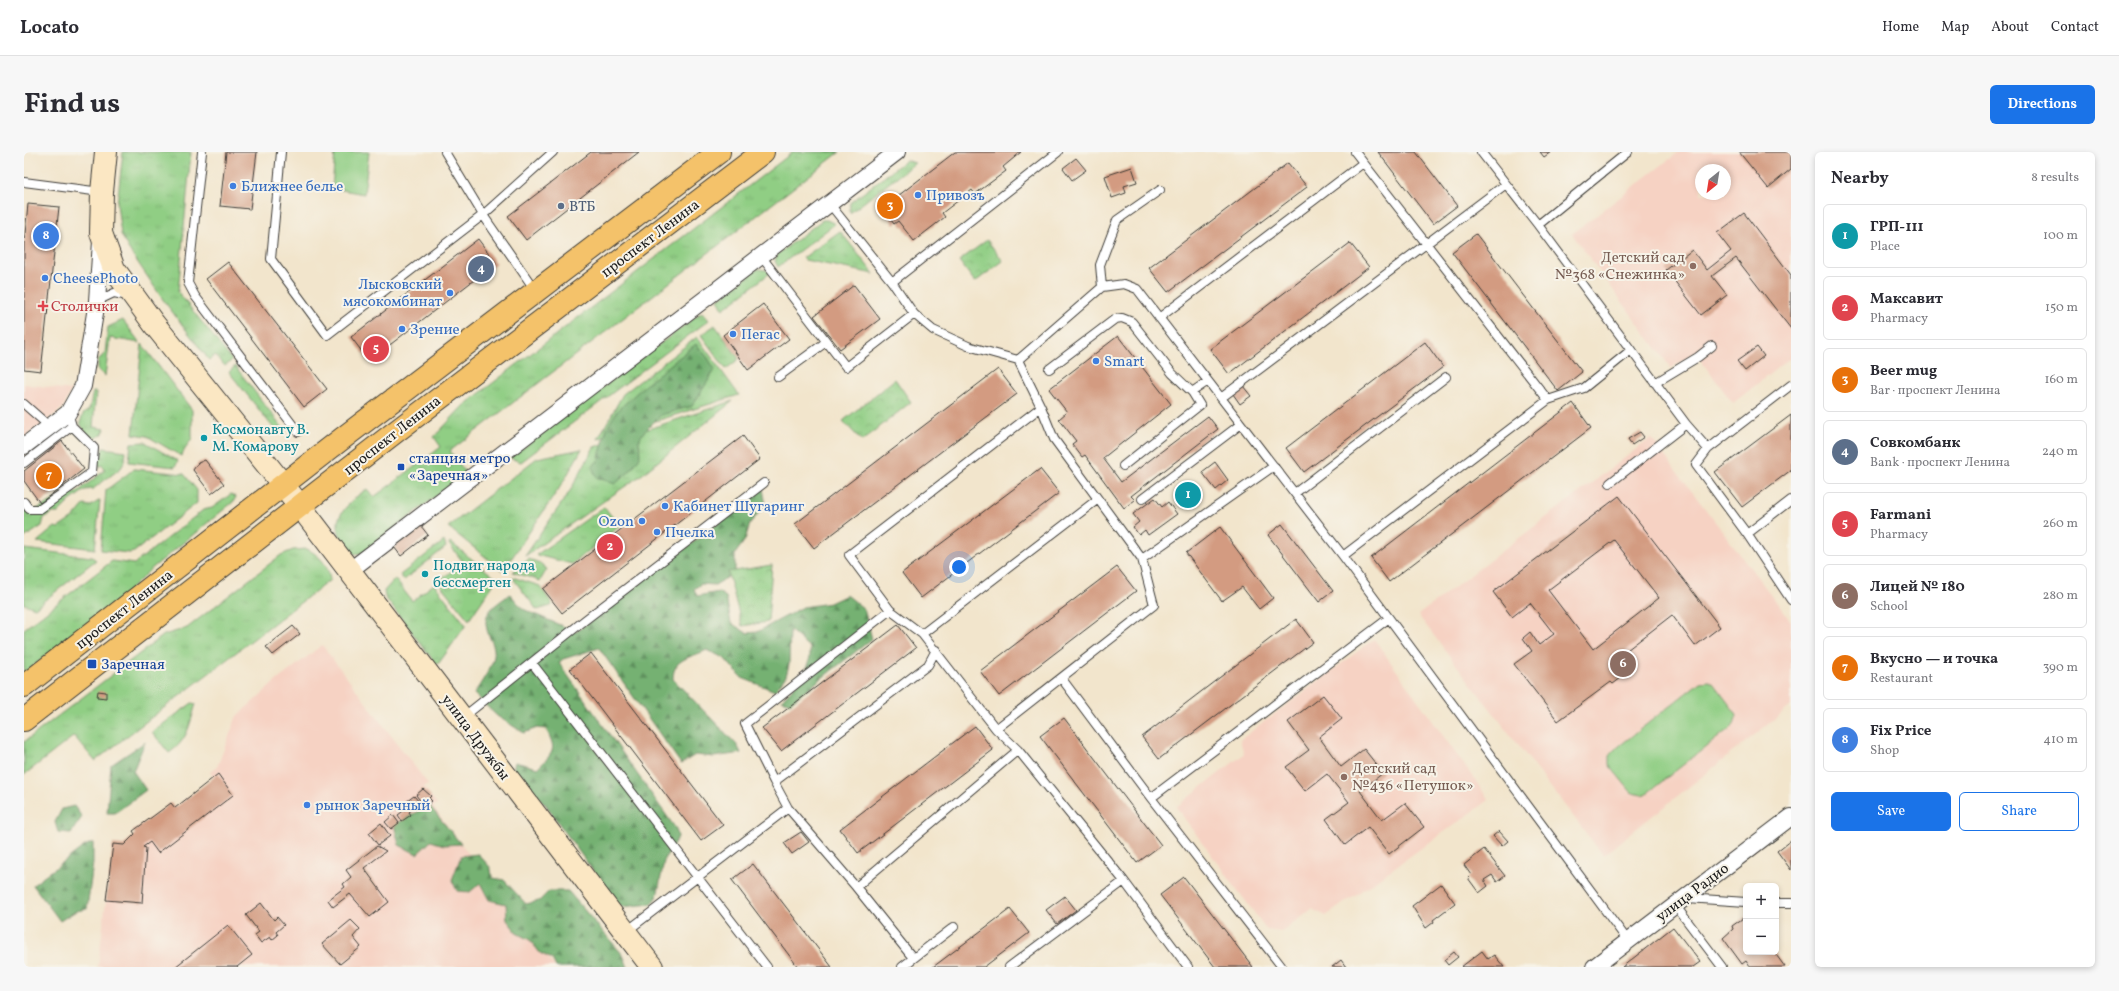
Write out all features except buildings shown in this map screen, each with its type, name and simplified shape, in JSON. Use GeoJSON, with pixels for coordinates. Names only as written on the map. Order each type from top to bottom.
{"type":"FeatureCollection","features":[{"type":"Feature","properties":{"kind":"main road","name":"проспект Ленина"},"geometry":{"type":"LineString","coordinates":[[24,686],[282,486],[719,152]]}},
{"type":"Feature","properties":{"kind":"main road","name":"проспект Ленина"},"geometry":{"type":"LineString","coordinates":[[24,720],[300,506],[763,152]]}},
{"type":"Feature","properties":{"kind":"street"},"geometry":{"type":"LineString","coordinates":[[24,446],[49,426],[70,419],[86,376],[97,301],[102,192],[106,152]]}},
{"type":"Feature","properties":{"kind":"street"},"geometry":{"type":"LineString","coordinates":[[349,571],[896,152]]}},
{"type":"Feature","properties":{"kind":"street","name":"улица Дружбы"},"geometry":{"type":"LineString","coordinates":[[101,233],[114,269],[133,297],[282,486],[300,506],[624,933],[652,967]]}},
{"type":"Feature","properties":{"kind":"street","name":"улица Радио"},"geometry":{"type":"LineString","coordinates":[[1594,967],[1791,817]]}},
{"type":"Feature","properties":{"kind":"lane"},"geometry":{"type":"LineString","coordinates":[[202,152],[188,284],[195,296],[298,432]]}},
{"type":"Feature","properties":{"kind":"lane"},"geometry":{"type":"LineString","coordinates":[[281,152],[270,259],[328,336],[484,214],[553,152]]}},
{"type":"Feature","properties":{"kind":"lane"},"geometry":{"type":"LineString","coordinates":[[445,152],[484,214],[536,291]]}},
{"type":"Feature","properties":{"kind":"lane"},"geometry":{"type":"LineString","coordinates":[[892,282],[1058,152]]}},
{"type":"Feature","properties":{"kind":"lane"},"geometry":{"type":"LineString","coordinates":[[1355,152],[1548,400]]}},
{"type":"Feature","properties":{"kind":"lane"},"geometry":{"type":"LineString","coordinates":[[1481,152],[1538,225],[1686,424],[1708,448]]}},
{"type":"Feature","properties":{"kind":"lane"},"geometry":{"type":"LineString","coordinates":[[1538,225],[1628,152]]}},
{"type":"Feature","properties":{"kind":"lane"},"geometry":{"type":"LineString","coordinates":[[1159,318],[1363,163]]}},
{"type":"Feature","properties":{"kind":"lane"},"geometry":{"type":"LineString","coordinates":[[24,182],[102,192]]}},
{"type":"Feature","properties":{"kind":"lane"},"geometry":{"type":"LineString","coordinates":[[1221,398],[1506,184]]}},
{"type":"Feature","properties":{"kind":"lane"},"geometry":{"type":"LineString","coordinates":[[1102,288],[1100,265],[1117,220],[1160,190]]}},
{"type":"Feature","properties":{"kind":"lane"},"geometry":{"type":"LineString","coordinates":[[830,203],[892,282],[914,314],[932,330],[968,346],[1018,360],[1041,407],[1054,439],[1142,559],[1154,605],[1062,679],[996,729]]}},
{"type":"Feature","properties":{"kind":"lane"},"geometry":{"type":"LineString","coordinates":[[761,256],[846,367],[914,314]]}},
{"type":"Feature","properties":{"kind":"lane"},"geometry":{"type":"LineString","coordinates":[[1018,360],[1102,288],[1124,284],[1137,289],[1343,556],[1628,940]]}},
{"type":"Feature","properties":{"kind":"lane"},"geometry":{"type":"LineString","coordinates":[[97,301],[114,293],[133,297]]}},
{"type":"Feature","properties":{"kind":"lane"},"geometry":{"type":"LineString","coordinates":[[1049,369],[1115,319],[1122,318],[1132,322],[1172,373],[1192,392],[1200,405],[1123,466]]}},
{"type":"Feature","properties":{"kind":"lane"},"geometry":{"type":"LineString","coordinates":[[778,377],[826,342]]}},
{"type":"Feature","properties":{"kind":"lane"},"geometry":{"type":"LineString","coordinates":[[1655,383],[1712,346]]}},
{"type":"Feature","properties":{"kind":"lane"},"geometry":{"type":"LineString","coordinates":[[1343,556],[1548,400],[1584,388],[1631,350]]}},
{"type":"Feature","properties":{"kind":"lane"},"geometry":{"type":"LineString","coordinates":[[1295,493],[1446,377]]}},
{"type":"Feature","properties":{"kind":"lane"},"geometry":{"type":"LineString","coordinates":[[1192,392],[1208,381]]}},
{"type":"Feature","properties":{"kind":"lane"},"geometry":{"type":"LineString","coordinates":[[1791,386],[1708,448],[1696,465],[1747,534],[1791,600]]}},
{"type":"Feature","properties":{"kind":"lane"},"geometry":{"type":"LineString","coordinates":[[24,404],[49,426]]}},
{"type":"Feature","properties":{"kind":"lane"},"geometry":{"type":"LineString","coordinates":[[1041,407],[849,555],[890,610],[922,634],[936,650],[996,729],[1018,750],[1124,881],[1188,967]]}},
{"type":"Feature","properties":{"kind":"lane"},"geometry":{"type":"LineString","coordinates":[[24,463],[70,419],[94,448],[92,472],[40,510],[29,508],[24,502]]}},
{"type":"Feature","properties":{"kind":"lane"},"geometry":{"type":"LineString","coordinates":[[1142,499],[1241,424]]}},
{"type":"Feature","properties":{"kind":"lane"},"geometry":{"type":"LineString","coordinates":[[1610,483],[1686,424]]}},
{"type":"Feature","properties":{"kind":"lane"},"geometry":{"type":"LineString","coordinates":[[1142,559],[1274,466]]}},
{"type":"Feature","properties":{"kind":"lane"},"geometry":{"type":"LineString","coordinates":[[462,718],[764,483]]}},
{"type":"Feature","properties":{"kind":"lane"},"geometry":{"type":"LineString","coordinates":[[922,634],[1098,499]]}},
{"type":"Feature","properties":{"kind":"lane"},"geometry":{"type":"LineString","coordinates":[[1747,534],[1791,500]]}},
{"type":"Feature","properties":{"kind":"lane"},"geometry":{"type":"LineString","coordinates":[[890,610],[745,724],[788,808],[856,887],[913,958]]}},
{"type":"Feature","properties":{"kind":"lane"},"geometry":{"type":"LineString","coordinates":[[1151,798],[1389,618]]}},
{"type":"Feature","properties":{"kind":"lane"},"geometry":{"type":"LineString","coordinates":[[774,782],[928,665],[936,650]]}},
{"type":"Feature","properties":{"kind":"lane"},"geometry":{"type":"LineString","coordinates":[[532,663],[767,967]]}},
{"type":"Feature","properties":{"kind":"lane"},"geometry":{"type":"LineString","coordinates":[[1062,679],[1151,798],[1282,967]]}},
{"type":"Feature","properties":{"kind":"lane"},"geometry":{"type":"LineString","coordinates":[[856,887],[1018,750]]}},
{"type":"Feature","properties":{"kind":"lane"},"geometry":{"type":"LineString","coordinates":[[624,933],[788,808]]}},
{"type":"Feature","properties":{"kind":"lane"},"geometry":{"type":"LineString","coordinates":[[1009,967],[1124,881]]}},
{"type":"Feature","properties":{"kind":"lane"},"geometry":{"type":"LineString","coordinates":[[1680,902],[1743,902]]}},
{"type":"Feature","properties":{"kind":"lane"},"geometry":{"type":"LineString","coordinates":[[1680,902],[1722,967]]}},
{"type":"Feature","properties":{"kind":"lane"},"geometry":{"type":"LineString","coordinates":[[1779,903],[1791,903]]}},
{"type":"Feature","properties":{"kind":"lane"},"geometry":{"type":"LineString","coordinates":[[902,967],[954,927]]}},
{"type":"Feature","properties":{"kind":"shaded area","name":"Детский сад №368 «Снежинка»"},"geometry":{"type":"Polygon","coordinates":[[[1679,152],[1791,152],[1791,357],[1733,403],[1695,353],[1671,368],[1572,234],[1679,152]]]}},
{"type":"Feature","properties":{"kind":"shaded area"},"geometry":{"type":"Polygon","coordinates":[[[24,384],[71,390],[63,408],[24,438],[24,384]]]}},
{"type":"Feature","properties":{"kind":"shaded area"},"geometry":{"type":"Polygon","coordinates":[[[1651,438],[1791,621],[1791,706],[1603,855],[1418,615],[1651,438]]]}},
{"type":"Feature","properties":{"kind":"shaded area","name":"Детский сад №436 «Петушок»"},"geometry":{"type":"Polygon","coordinates":[[[1374,639],[1489,800],[1326,916],[1312,909],[1282,932],[1267,930],[1176,807],[1244,754],[1240,740],[1374,639]]]}},
{"type":"Feature","properties":{"kind":"shaded area","name":"рынок Заречный"},"geometry":{"type":"Polygon","coordinates":[[[322,645],[428,784],[424,787],[437,804],[433,807],[555,967],[98,967],[113,844],[124,845],[135,834],[133,831],[171,803],[175,808],[214,778],[210,772],[217,767],[237,716],[275,682],[322,645]]]}},
{"type":"Feature","properties":{"kind":"green space"},"geometry":{"type":"Polygon","coordinates":[[[123,152],[191,152],[178,292],[232,360],[225,366],[215,355],[209,360],[164,301],[128,248],[121,234],[117,204],[123,152]]]}},
{"type":"Feature","properties":{"kind":"green space"},"geometry":{"type":"Polygon","coordinates":[[[335,152],[369,152],[364,194],[332,188],[335,152]]]}},
{"type":"Feature","properties":{"kind":"green space"},"geometry":{"type":"Polygon","coordinates":[[[793,152],[840,152],[450,451],[466,473],[364,552],[355,554],[347,550],[339,534],[338,522],[344,509],[355,498],[367,489],[374,497],[441,447],[434,437],[463,406],[793,152]]]}},
{"type":"Feature","properties":{"kind":"green space"},"geometry":{"type":"Polygon","coordinates":[[[906,160],[915,163],[850,213],[850,203],[906,160]]]}},
{"type":"Feature","properties":{"kind":"green space"},"geometry":{"type":"Polygon","coordinates":[[[822,220],[827,220],[835,224],[778,267],[775,261],[778,254],[822,220]]]}},
{"type":"Feature","properties":{"kind":"green space"},"geometry":{"type":"Polygon","coordinates":[[[840,231],[874,274],[805,260],[803,258],[840,231]]]}},
{"type":"Feature","properties":{"kind":"green space"},"geometry":{"type":"Polygon","coordinates":[[[987,240],[1003,261],[975,282],[959,261],[987,240]]]}},
{"type":"Feature","properties":{"kind":"green space"},"geometry":{"type":"Polygon","coordinates":[[[758,269],[766,270],[770,273],[723,309],[718,299],[758,269]]]}},
{"type":"Feature","properties":{"kind":"green space"},"geometry":{"type":"Polygon","coordinates":[[[702,312],[709,320],[521,462],[510,458],[702,312]]]}},
{"type":"Feature","properties":{"kind":"green space"},"geometry":{"type":"Polygon","coordinates":[[[123,320],[140,343],[110,338],[105,376],[98,370],[98,360],[105,353],[108,327],[123,320]]]}},
{"type":"Feature","properties":{"kind":"green space"},"geometry":{"type":"Polygon","coordinates":[[[715,325],[739,359],[726,369],[701,335],[715,325]]]}},
{"type":"Feature","properties":{"kind":"green space"},"geometry":{"type":"Polygon","coordinates":[[[697,337],[739,395],[598,439],[623,394],[697,337]]]}},
{"type":"Feature","properties":{"kind":"green space"},"geometry":{"type":"Polygon","coordinates":[[[142,344],[192,410],[192,438],[181,456],[147,436],[133,434],[142,344]]]}},
{"type":"Feature","properties":{"kind":"green space"},"geometry":{"type":"Polygon","coordinates":[[[696,344],[708,358],[715,370],[692,406],[661,415],[643,433],[639,440],[640,457],[630,471],[615,484],[596,477],[592,466],[598,461],[607,428],[617,411],[644,386],[696,344]]]}},
{"type":"Feature","properties":{"kind":"green space"},"geometry":{"type":"Polygon","coordinates":[[[235,366],[285,431],[279,435],[229,372],[235,366]]]}},
{"type":"Feature","properties":{"kind":"green space"},"geometry":{"type":"Polygon","coordinates":[[[895,379],[911,402],[862,441],[843,421],[895,379]]]}},
{"type":"Feature","properties":{"kind":"green space"},"geometry":{"type":"Polygon","coordinates":[[[93,392],[96,392],[93,427],[105,429],[102,435],[95,438],[87,435],[80,423],[83,414],[89,410],[93,392]]]}},
{"type":"Feature","properties":{"kind":"green space"},"geometry":{"type":"Polygon","coordinates":[[[733,401],[640,476],[525,556],[570,491],[594,447],[733,401]]]}},
{"type":"Feature","properties":{"kind":"green space"},"geometry":{"type":"Polygon","coordinates":[[[145,442],[178,461],[175,467],[129,462],[131,443],[145,442]]]}},
{"type":"Feature","properties":{"kind":"green space"},"geometry":{"type":"Polygon","coordinates":[[[103,448],[126,451],[125,461],[121,468],[93,489],[85,490],[70,501],[58,513],[52,513],[44,518],[42,526],[24,538],[24,510],[31,512],[67,493],[76,493],[105,470],[102,465],[100,467],[97,462],[103,448]]]}},
{"type":"Feature","properties":{"kind":"green space"},"geometry":{"type":"Polygon","coordinates":[[[582,449],[562,484],[503,571],[448,527],[537,458],[582,449]]]}},
{"type":"Feature","properties":{"kind":"green space"},"geometry":{"type":"Polygon","coordinates":[[[134,469],[184,474],[197,490],[197,503],[134,552],[129,553],[101,550],[106,490],[134,469]]]}},
{"type":"Feature","properties":{"kind":"green space"},"geometry":{"type":"Polygon","coordinates":[[[763,489],[766,505],[750,523],[745,540],[735,554],[735,573],[715,585],[701,584],[694,589],[697,596],[719,592],[726,597],[731,623],[747,633],[757,632],[803,607],[830,603],[847,595],[864,609],[872,639],[790,703],[782,700],[798,683],[806,670],[810,656],[810,648],[790,630],[789,665],[786,676],[775,691],[742,678],[724,658],[707,650],[689,657],[679,663],[674,672],[673,679],[737,745],[741,753],[714,757],[695,755],[681,764],[599,648],[563,659],[559,663],[676,829],[678,837],[664,861],[657,897],[651,904],[622,907],[615,902],[545,804],[513,770],[515,762],[538,768],[548,758],[553,746],[546,729],[537,728],[524,733],[497,716],[474,694],[489,670],[494,656],[494,647],[487,630],[487,617],[493,607],[510,594],[523,609],[576,632],[763,489]]]}},
{"type":"Feature","properties":{"kind":"green space"},"geometry":{"type":"Polygon","coordinates":[[[231,494],[236,497],[233,502],[150,570],[123,597],[24,673],[24,629],[112,561],[134,564],[203,510],[212,508],[231,494]]]}},
{"type":"Feature","properties":{"kind":"green space"},"geometry":{"type":"Polygon","coordinates":[[[100,500],[95,549],[37,542],[55,527],[58,528],[73,518],[84,505],[91,506],[100,500]]]}},
{"type":"Feature","properties":{"kind":"green space"},"geometry":{"type":"Polygon","coordinates":[[[604,507],[620,526],[572,564],[536,555],[604,507]]]}},
{"type":"Feature","properties":{"kind":"green space"},"geometry":{"type":"Polygon","coordinates":[[[444,541],[446,547],[404,580],[400,575],[444,541]]]}},
{"type":"Feature","properties":{"kind":"green space"},"geometry":{"type":"Polygon","coordinates":[[[450,542],[497,579],[469,620],[438,582],[463,562],[449,544],[450,542]]]}},
{"type":"Feature","properties":{"kind":"green space"},"geometry":{"type":"Polygon","coordinates":[[[24,549],[92,557],[96,560],[35,608],[24,604],[24,549]]]}},
{"type":"Feature","properties":{"kind":"green space"},"geometry":{"type":"Polygon","coordinates":[[[307,549],[323,561],[330,580],[95,761],[74,736],[24,775],[24,742],[164,635],[187,628],[281,555],[293,550],[307,549]]]}},
{"type":"Feature","properties":{"kind":"green space"},"geometry":{"type":"Polygon","coordinates":[[[529,559],[540,563],[547,569],[540,581],[513,572],[529,559]]]}},
{"type":"Feature","properties":{"kind":"green space"},"geometry":{"type":"Polygon","coordinates":[[[772,565],[768,622],[742,626],[728,572],[772,565]]]}},
{"type":"Feature","properties":{"kind":"green space"},"geometry":{"type":"Polygon","coordinates":[[[512,577],[540,586],[552,604],[551,606],[537,610],[512,577]]]}},
{"type":"Feature","properties":{"kind":"green space"},"geometry":{"type":"Polygon","coordinates":[[[395,579],[412,601],[434,584],[466,625],[439,663],[436,664],[385,597],[384,591],[395,579]]]}},
{"type":"Feature","properties":{"kind":"green space"},"geometry":{"type":"Polygon","coordinates":[[[1709,681],[1713,683],[1735,712],[1737,716],[1734,725],[1646,794],[1642,795],[1632,793],[1609,765],[1609,756],[1613,751],[1700,682],[1709,681]]]}},
{"type":"Feature","properties":{"kind":"green space"},"geometry":{"type":"Polygon","coordinates":[[[192,703],[196,704],[187,732],[180,743],[169,753],[152,732],[192,703]]]}},
{"type":"Feature","properties":{"kind":"green space"},"geometry":{"type":"Polygon","coordinates":[[[145,742],[133,771],[146,790],[115,813],[107,813],[111,765],[145,742]]]}},
{"type":"Feature","properties":{"kind":"green space"},"geometry":{"type":"Polygon","coordinates":[[[429,805],[461,844],[444,845],[431,841],[417,854],[399,845],[394,825],[429,805]]]}},
{"type":"Feature","properties":{"kind":"green space"},"geometry":{"type":"Polygon","coordinates":[[[74,806],[82,817],[71,833],[58,832],[55,822],[62,809],[74,806]]]}},
{"type":"Feature","properties":{"kind":"green space"},"geometry":{"type":"Polygon","coordinates":[[[93,842],[93,863],[87,909],[76,911],[60,921],[33,885],[83,847],[93,842]]]}},
{"type":"Feature","properties":{"kind":"green space"},"geometry":{"type":"Polygon","coordinates":[[[478,854],[490,867],[493,878],[504,880],[526,904],[539,901],[549,891],[568,891],[623,955],[628,967],[556,967],[552,959],[540,953],[530,940],[518,934],[507,920],[506,904],[489,900],[480,883],[470,892],[457,891],[452,880],[461,856],[478,854]]]}},
{"type":"Feature","properties":{"kind":"place","name":"Ближнее белье"},"geometry":{"type":"Point","coordinates":[233,186]}},
{"type":"Feature","properties":{"kind":"place","name":"Привозъ"},"geometry":{"type":"Point","coordinates":[918,195]}},
{"type":"Feature","properties":{"kind":"place","name":"ВТБ"},"geometry":{"type":"Point","coordinates":[561,206]}},
{"type":"Feature","properties":{"kind":"place","name":"Beer mug"},"geometry":{"type":"Point","coordinates":[890,206]}},
{"type":"Feature","properties":{"kind":"place","name":"Fix Price"},"geometry":{"type":"Point","coordinates":[46,236]}},
{"type":"Feature","properties":{"kind":"place","name":"Детский сад №368 «Снежинка»"},"geometry":{"type":"Point","coordinates":[1693,266]}},
{"type":"Feature","properties":{"kind":"place","name":"Совкомбанк"},"geometry":{"type":"Point","coordinates":[481,269]}},
{"type":"Feature","properties":{"kind":"place","name":"CheesePhoto"},"geometry":{"type":"Point","coordinates":[45,278]}},
{"type":"Feature","properties":{"kind":"place","name":"Лысковский мясокомбинат"},"geometry":{"type":"Point","coordinates":[450,293]}},
{"type":"Feature","properties":{"kind":"place","name":"Столички"},"geometry":{"type":"Point","coordinates":[43,306]}},
{"type":"Feature","properties":{"kind":"place","name":"Зрение"},"geometry":{"type":"Point","coordinates":[402,329]}},
{"type":"Feature","properties":{"kind":"place","name":"Пегас"},"geometry":{"type":"Point","coordinates":[733,334]}},
{"type":"Feature","properties":{"kind":"place","name":"Farmani"},"geometry":{"type":"Point","coordinates":[376,349]}},
{"type":"Feature","properties":{"kind":"place","name":"Smart"},"geometry":{"type":"Point","coordinates":[1096,361]}},
{"type":"Feature","properties":{"kind":"place","name":"Космонавту В. М. Комарову"},"geometry":{"type":"Point","coordinates":[204,438]}},
{"type":"Feature","properties":{"kind":"place","name":"станция метро «Заречная»"},"geometry":{"type":"Point","coordinates":[401,467]}},
{"type":"Feature","properties":{"kind":"place","name":"Вкусно — и точка"},"geometry":{"type":"Point","coordinates":[49,476]}},
{"type":"Feature","properties":{"kind":"place","name":"ГРП-111"},"geometry":{"type":"Point","coordinates":[1188,495]}},
{"type":"Feature","properties":{"kind":"place","name":"Кабинет Шугаринг"},"geometry":{"type":"Point","coordinates":[665,506]}},
{"type":"Feature","properties":{"kind":"place","name":"Ozon"},"geometry":{"type":"Point","coordinates":[642,521]}},
{"type":"Feature","properties":{"kind":"place","name":"Пчелка"},"geometry":{"type":"Point","coordinates":[657,532]}},
{"type":"Feature","properties":{"kind":"place","name":"Максавит"},"geometry":{"type":"Point","coordinates":[610,547]}},
{"type":"Feature","properties":{"kind":"place","name":"Подвиг народа бессмертен"},"geometry":{"type":"Point","coordinates":[425,574]}},
{"type":"Feature","properties":{"kind":"place","name":"Заречная"},"geometry":{"type":"Point","coordinates":[92,664]}},
{"type":"Feature","properties":{"kind":"place","name":"Лицей № 180"},"geometry":{"type":"Point","coordinates":[1623,664]}},
{"type":"Feature","properties":{"kind":"place","name":"Детский сад №436 «Петушок»"},"geometry":{"type":"Point","coordinates":[1344,777]}},
{"type":"Feature","properties":{"kind":"place","name":"рынок Заречный"},"geometry":{"type":"Point","coordinates":[307,805]}}]}
